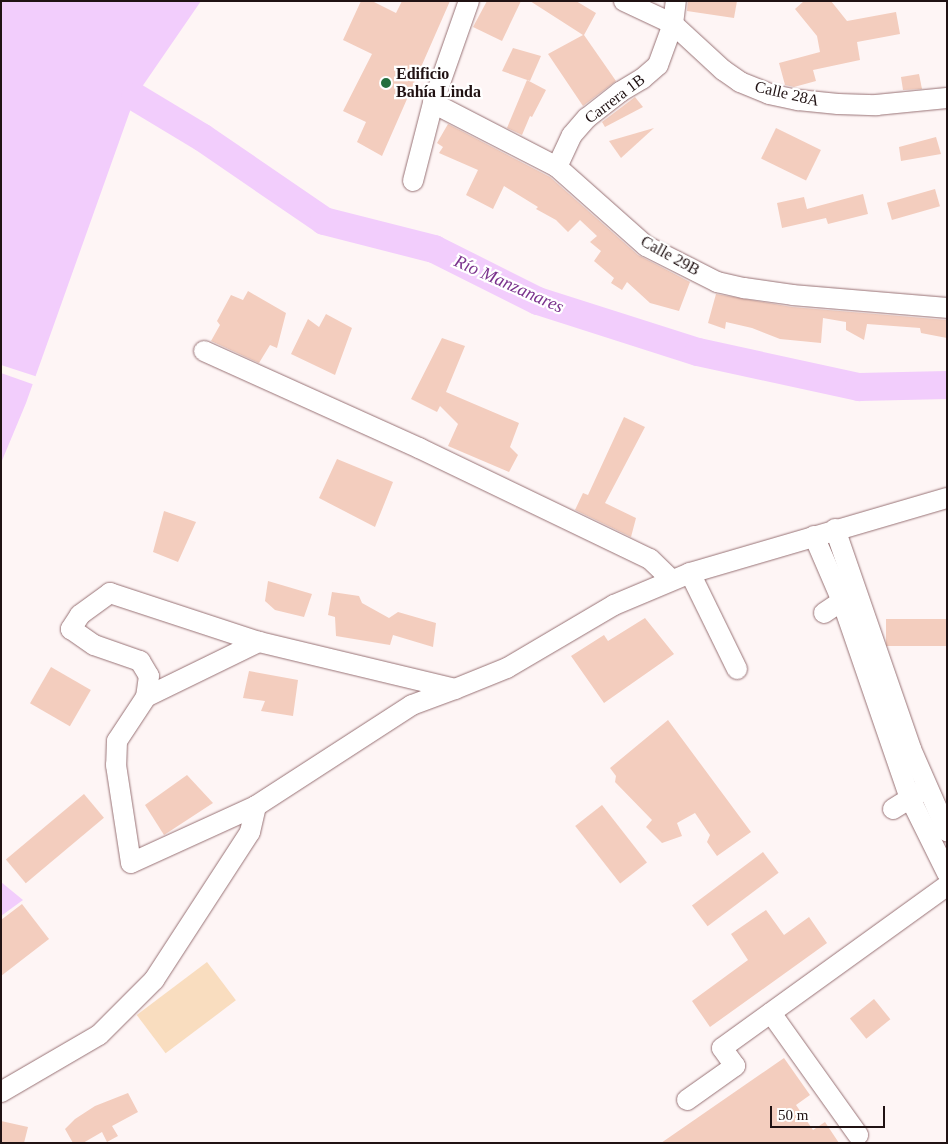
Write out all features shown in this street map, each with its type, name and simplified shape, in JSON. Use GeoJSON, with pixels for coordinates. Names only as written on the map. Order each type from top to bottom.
{"type":"FeatureCollection","features":[{"type":"Feature","properties":{"kind":"street"},"geometry":{"type":"LineString","coordinates":[[412,181],[433,103],[469,1]]}},
{"type":"Feature","properties":{"kind":"street","name":"Calle 28A"},"geometry":{"type":"LineString","coordinates":[[624,1],[673,24],[723,70],[740,82],[769,94],[798,100],[876,105],[947,98]]}},
{"type":"Feature","properties":{"kind":"street","name":"Carrera 1B"},"geometry":{"type":"LineString","coordinates":[[557,167],[572,135],[587,118],[658,66],[673,24],[676,1]]}},
{"type":"Feature","properties":{"kind":"street","name":"Calle 29B"},"geometry":{"type":"LineString","coordinates":[[433,103],[557,167],[646,246],[717,282],[744,288],[793,294],[947,308]]}},
{"type":"Feature","properties":{"kind":"street"},"geometry":{"type":"LineString","coordinates":[[204,351],[419,448],[650,559],[681,576],[737,669]]}},
{"type":"Feature","properties":{"kind":"street"},"geometry":{"type":"LineString","coordinates":[[455,688],[260,642],[110,593],[80,615],[71,628],[94,645],[140,661],[149,676],[146,697],[117,741],[116,765],[131,863],[256,806],[412,705],[507,668],[614,605],[681,576],[835,529],[947,498]]}},
{"type":"Feature","properties":{"kind":"street"},"geometry":{"type":"LineString","coordinates":[[835,529],[850,598],[902,803],[947,873]]}},
{"type":"Feature","properties":{"kind":"street"},"geometry":{"type":"LineString","coordinates":[[814,536],[850,598],[947,831]]}},
{"type":"Feature","properties":{"kind":"street"},"geometry":{"type":"LineString","coordinates":[[824,613],[850,598]]}},
{"type":"Feature","properties":{"kind":"street"},"geometry":{"type":"LineString","coordinates":[[146,697],[260,642]]}},
{"type":"Feature","properties":{"kind":"street"},"geometry":{"type":"LineString","coordinates":[[902,803],[928,788]]}},
{"type":"Feature","properties":{"kind":"street"},"geometry":{"type":"LineString","coordinates":[[1,1092],[99,1035],[154,980],[250,832],[256,806]]}},
{"type":"Feature","properties":{"kind":"street"},"geometry":{"type":"LineString","coordinates":[[687,1100],[735,1066],[722,1048],[947,886]]}},
{"type":"Feature","properties":{"kind":"street"},"geometry":{"type":"LineString","coordinates":[[771,1012],[858,1135]]}},
{"type":"Feature","properties":{"kind":"shaded area"},"geometry":{"type":"Polygon","coordinates":[[[1,1],[201,1],[135,97],[26,403],[1,463],[1,1]]]}},
{"type":"Feature","properties":{"kind":"shaded area"},"geometry":{"type":"Polygon","coordinates":[[[1,882],[23,900],[1,916],[1,882]]]}},
{"type":"Feature","properties":{"kind":"shaded area"},"geometry":{"type":"Polygon","coordinates":[[[207,962],[236,1000],[166,1053],[137,1015],[207,962]]]}},
{"type":"Feature","properties":{"kind":"pier"},"geometry":{"type":"Polygon","coordinates":[[[1,365],[38,377],[35,385],[1,373],[1,365]]]}},
{"type":"Feature","properties":{"kind":"building","name":"Edificio Bahía Linda"},"geometry":{"type":"Polygon","coordinates":[[[361,1],[372,1],[396,13],[402,1],[450,1],[382,156],[357,142],[366,122],[343,111],[372,54],[343,40],[361,1]]]}},
{"type":"Feature","properties":{"kind":"building"},"geometry":{"type":"Polygon","coordinates":[[[487,1],[521,1],[502,41],[473,27],[487,1]]]}},
{"type":"Feature","properties":{"kind":"building"},"geometry":{"type":"Polygon","coordinates":[[[530,1],[576,1],[596,13],[584,35],[616,81],[583,106],[548,54],[583,35],[530,1]]]}},
{"type":"Feature","properties":{"kind":"building"},"geometry":{"type":"Polygon","coordinates":[[[688,1],[737,1],[734,18],[687,11],[688,1]]]}},
{"type":"Feature","properties":{"kind":"building"},"geometry":{"type":"Polygon","coordinates":[[[804,1],[831,1],[847,21],[896,12],[900,34],[857,42],[860,60],[813,70],[816,81],[794,87],[785,85],[779,63],[820,52],[817,36],[795,9],[804,1]]]}},
{"type":"Feature","properties":{"kind":"building"},"geometry":{"type":"Polygon","coordinates":[[[513,48],[541,56],[530,81],[502,71],[513,48]]]}},
{"type":"Feature","properties":{"kind":"building"},"geometry":{"type":"Polygon","coordinates":[[[919,74],[922,89],[903,90],[901,77],[919,74]]]}},
{"type":"Feature","properties":{"kind":"building"},"geometry":{"type":"Polygon","coordinates":[[[527,80],[546,90],[532,117],[530,116],[522,135],[507,128],[527,80]]]}},
{"type":"Feature","properties":{"kind":"building"},"geometry":{"type":"Polygon","coordinates":[[[635,97],[643,107],[605,127],[602,122],[635,97]]]}},
{"type":"Feature","properties":{"kind":"building"},"geometry":{"type":"Polygon","coordinates":[[[448,124],[550,177],[638,255],[690,282],[679,311],[650,303],[627,282],[622,290],[611,283],[614,278],[594,261],[601,251],[590,242],[597,236],[580,220],[568,232],[556,220],[536,209],[538,207],[504,186],[493,209],[466,195],[478,170],[439,153],[443,147],[437,143],[448,124]]]}},
{"type":"Feature","properties":{"kind":"building"},"geometry":{"type":"Polygon","coordinates":[[[654,128],[621,158],[609,141],[654,128]]]}},
{"type":"Feature","properties":{"kind":"building"},"geometry":{"type":"Polygon","coordinates":[[[776,128],[821,150],[806,180],[761,159],[776,128]]]}},
{"type":"Feature","properties":{"kind":"building"},"geometry":{"type":"Polygon","coordinates":[[[936,137],[941,154],[901,161],[899,147],[936,137]]]}},
{"type":"Feature","properties":{"kind":"building"},"geometry":{"type":"Polygon","coordinates":[[[935,189],[940,206],[892,220],[887,203],[935,189]]]}},
{"type":"Feature","properties":{"kind":"building"},"geometry":{"type":"Polygon","coordinates":[[[863,194],[868,214],[828,224],[826,218],[782,228],[777,203],[804,197],[807,209],[863,194]]]}},
{"type":"Feature","properties":{"kind":"building"},"geometry":{"type":"Polygon","coordinates":[[[248,291],[286,313],[277,348],[270,345],[259,363],[211,341],[220,325],[217,321],[231,295],[243,300],[248,291]]]}},
{"type":"Feature","properties":{"kind":"building"},"geometry":{"type":"Polygon","coordinates":[[[716,294],[792,307],[947,320],[947,338],[921,333],[920,328],[867,324],[864,340],[846,330],[846,322],[823,318],[821,343],[780,339],[752,328],[726,322],[725,329],[708,323],[716,294]]]}},
{"type":"Feature","properties":{"kind":"building"},"geometry":{"type":"Polygon","coordinates":[[[326,314],[352,328],[335,375],[291,354],[308,319],[319,327],[326,314]]]}},
{"type":"Feature","properties":{"kind":"building"},"geometry":{"type":"Polygon","coordinates":[[[442,338],[465,346],[446,392],[519,423],[510,447],[518,455],[509,472],[448,446],[458,424],[440,406],[437,412],[411,399],[442,338]]]}},
{"type":"Feature","properties":{"kind":"building"},"geometry":{"type":"Polygon","coordinates":[[[624,417],[645,427],[605,503],[636,518],[631,537],[575,510],[583,493],[588,495],[624,417]]]}},
{"type":"Feature","properties":{"kind":"building"},"geometry":{"type":"Polygon","coordinates":[[[337,459],[393,482],[375,527],[319,498],[337,459]]]}},
{"type":"Feature","properties":{"kind":"building"},"geometry":{"type":"Polygon","coordinates":[[[164,511],[196,522],[178,562],[153,552],[164,511]]]}},
{"type":"Feature","properties":{"kind":"building"},"geometry":{"type":"Polygon","coordinates":[[[268,581],[312,594],[304,617],[275,610],[265,601],[268,581]]]}},
{"type":"Feature","properties":{"kind":"building"},"geometry":{"type":"Polygon","coordinates":[[[332,592],[359,596],[362,603],[389,618],[398,612],[436,623],[433,647],[393,635],[390,645],[336,636],[335,617],[328,615],[332,592]]]}},
{"type":"Feature","properties":{"kind":"building"},"geometry":{"type":"Polygon","coordinates":[[[645,618],[674,654],[604,703],[571,656],[604,635],[608,641],[645,618]]]}},
{"type":"Feature","properties":{"kind":"building"},"geometry":{"type":"Polygon","coordinates":[[[886,619],[947,619],[947,646],[886,646],[886,619]]]}},
{"type":"Feature","properties":{"kind":"building"},"geometry":{"type":"Polygon","coordinates":[[[51,667],[91,690],[70,726],[30,703],[51,667]]]}},
{"type":"Feature","properties":{"kind":"building"},"geometry":{"type":"Polygon","coordinates":[[[249,671],[298,680],[293,716],[261,711],[265,701],[243,698],[249,671]]]}},
{"type":"Feature","properties":{"kind":"building"},"geometry":{"type":"Polygon","coordinates":[[[668,720],[751,832],[717,856],[707,842],[710,835],[695,813],[677,823],[682,836],[662,843],[646,827],[652,820],[615,782],[616,776],[610,768],[668,720]]]}},
{"type":"Feature","properties":{"kind":"building"},"geometry":{"type":"Polygon","coordinates":[[[187,775],[213,803],[164,835],[145,805],[187,775]]]}},
{"type":"Feature","properties":{"kind":"building"},"geometry":{"type":"Polygon","coordinates":[[[84,794],[104,818],[26,883],[6,860],[84,794]]]}},
{"type":"Feature","properties":{"kind":"building"},"geometry":{"type":"Polygon","coordinates":[[[602,805],[647,863],[620,883],[575,826],[602,805]]]}},
{"type":"Feature","properties":{"kind":"building"},"geometry":{"type":"Polygon","coordinates":[[[763,852],[779,873],[708,926],[692,906],[763,852]]]}},
{"type":"Feature","properties":{"kind":"building"},"geometry":{"type":"Polygon","coordinates":[[[22,904],[49,939],[1,976],[1,920],[22,904]]]}},
{"type":"Feature","properties":{"kind":"building"},"geometry":{"type":"Polygon","coordinates":[[[766,910],[784,935],[809,917],[827,943],[710,1027],[692,1001],[748,960],[731,934],[766,910]]]}},
{"type":"Feature","properties":{"kind":"building"},"geometry":{"type":"Polygon","coordinates":[[[874,999],[890,1019],[866,1039],[850,1019],[874,999]]]}},
{"type":"Feature","properties":{"kind":"building"},"geometry":{"type":"Polygon","coordinates":[[[784,1058],[810,1095],[796,1105],[813,1130],[825,1122],[839,1143],[661,1143],[784,1058]]]}},
{"type":"Feature","properties":{"kind":"building"},"geometry":{"type":"Polygon","coordinates":[[[128,1093],[138,1112],[112,1126],[118,1136],[107,1142],[102,1132],[83,1143],[73,1143],[65,1129],[75,1119],[95,1106],[128,1093]]]}},
{"type":"Feature","properties":{"kind":"building"},"geometry":{"type":"Polygon","coordinates":[[[1,1121],[28,1127],[24,1143],[1,1143],[1,1121]]]}},
{"type":"Feature","properties":{"kind":"waterway","name":"Río Manzanares"},"geometry":{"type":"LineString","coordinates":[[135,97],[203,138],[324,221],[434,249],[538,301],[698,352],[859,387],[947,385]]}},
{"type":"Feature","properties":{"kind":"place","name":"Edificio Bahía Linda"},"geometry":{"type":"Point","coordinates":[386,83]}}]}
